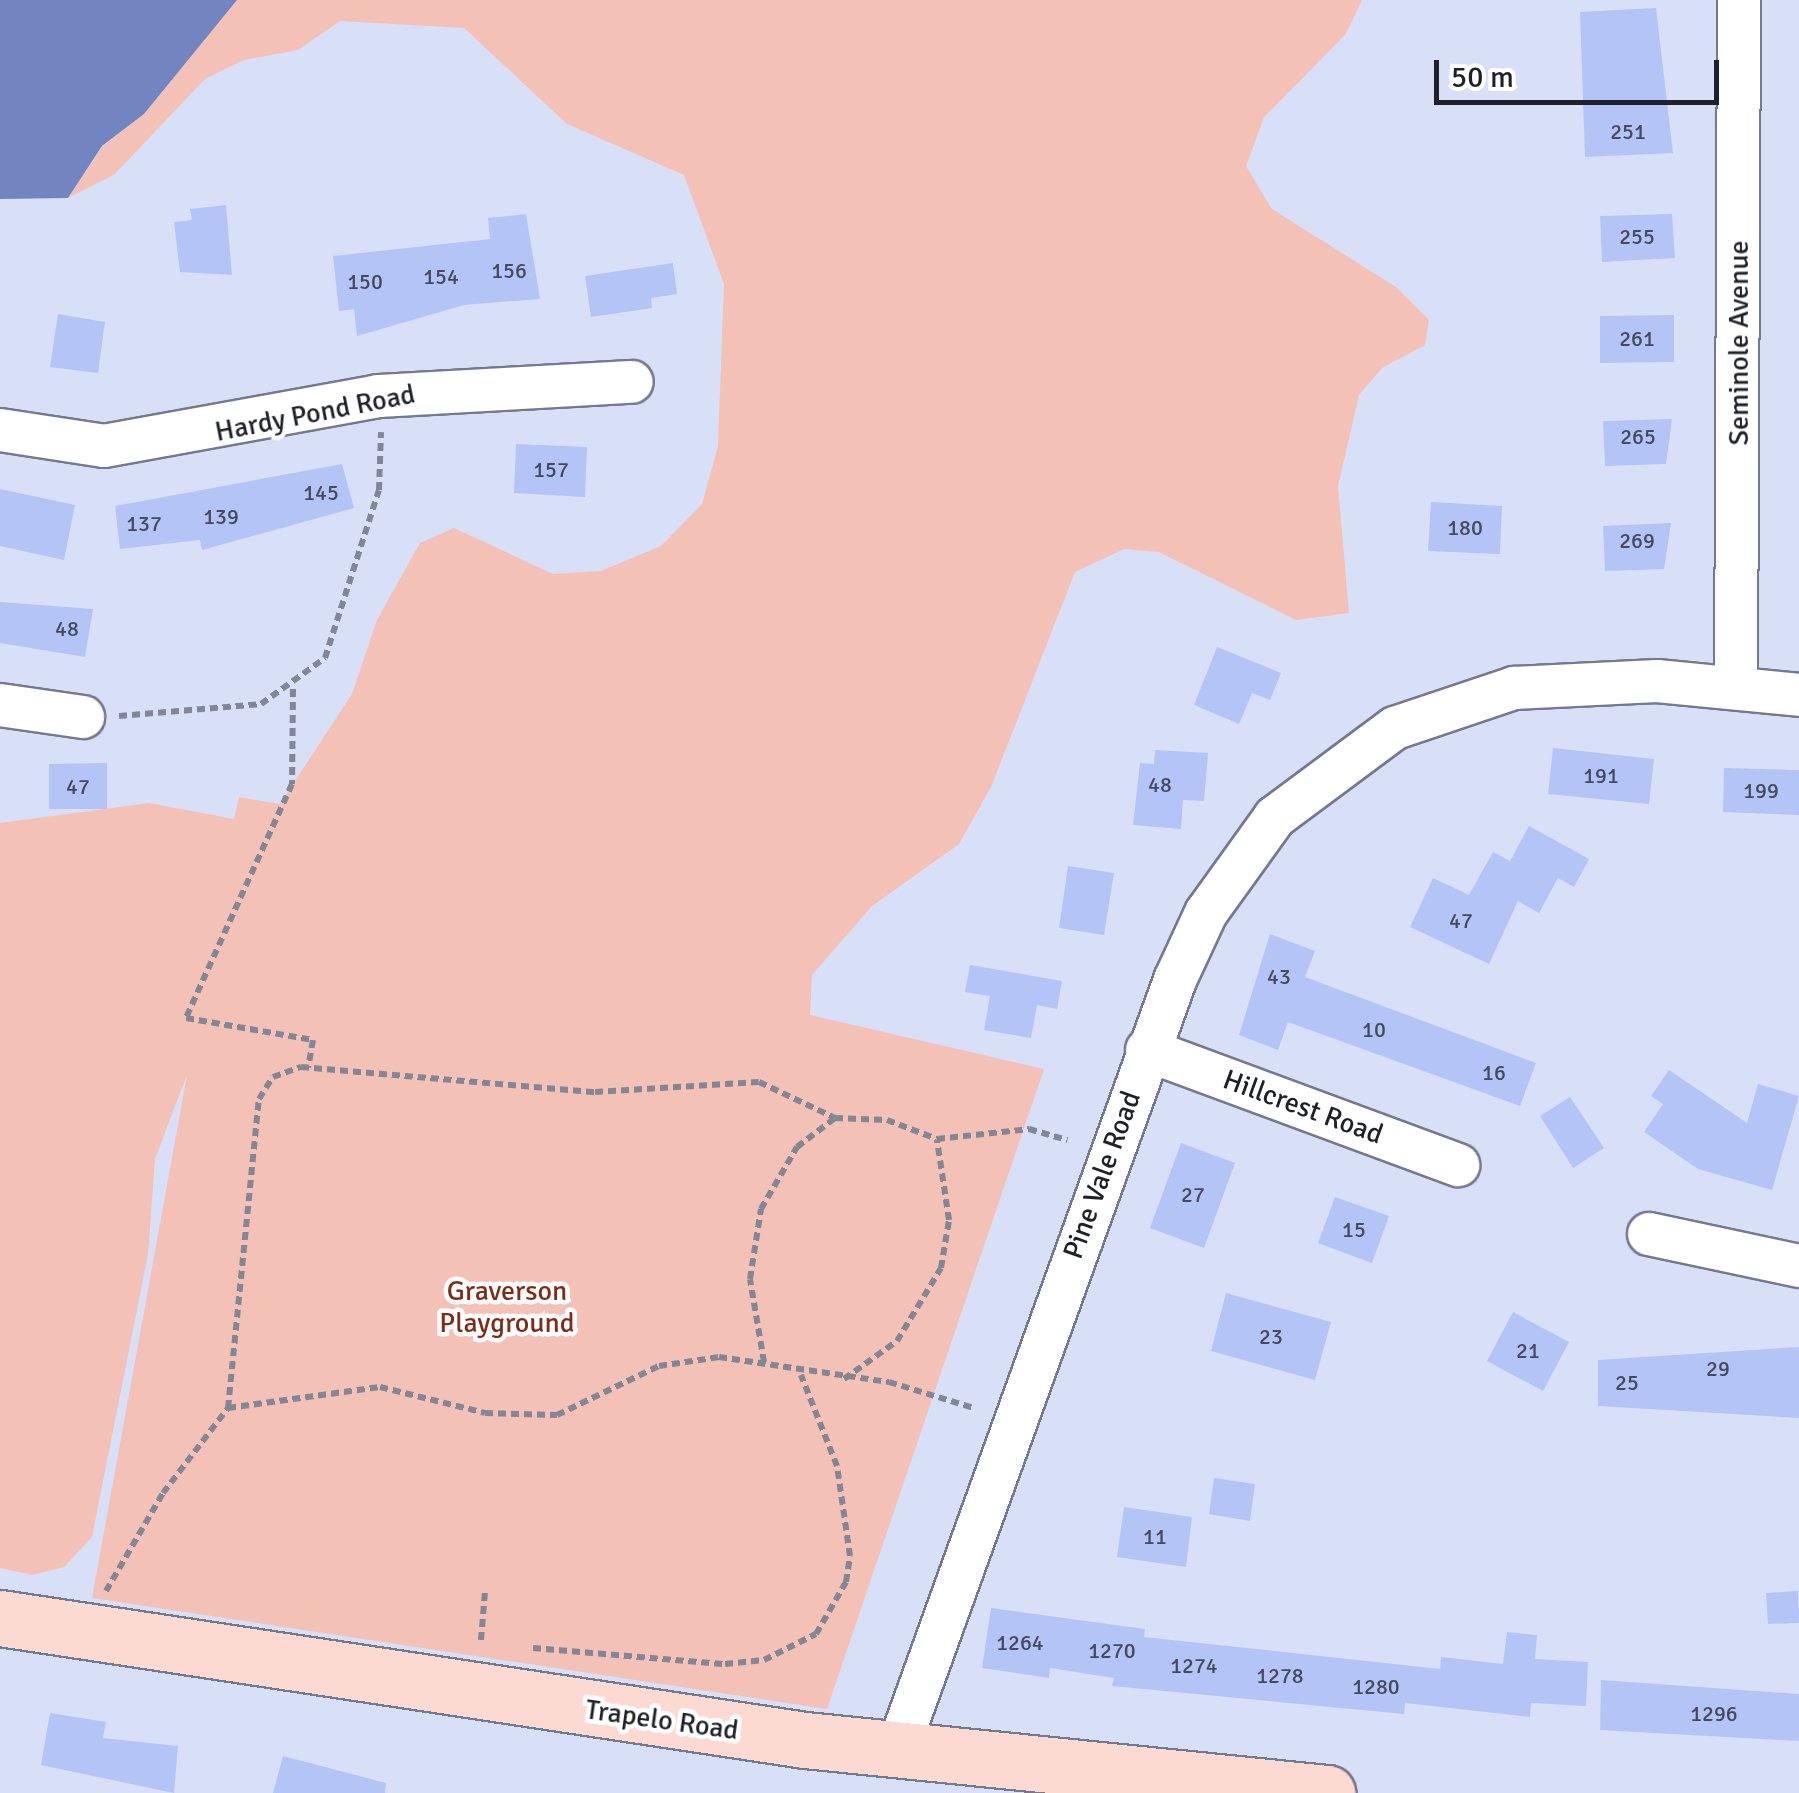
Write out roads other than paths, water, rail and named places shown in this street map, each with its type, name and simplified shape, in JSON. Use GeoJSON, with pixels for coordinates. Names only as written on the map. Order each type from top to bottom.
{"type":"FeatureCollection","features":[{"type":"Feature","properties":{"kind":"main road","name":"Trapelo Road"},"geometry":{"type":"LineString","coordinates":[[0,1618],[897,1751],[1327,1793]]}},
{"type":"Feature","properties":{"kind":"street","name":"Seminole Avenue"},"geometry":{"type":"LineString","coordinates":[[1736,686],[1740,0]]}},
{"type":"Feature","properties":{"kind":"street","name":"Hardy Pond Road"},"geometry":{"type":"LineString","coordinates":[[0,430],[104,446],[378,396],[632,382]]}},
{"type":"Feature","properties":{"kind":"street","name":"Pine Vale Road"},"geometry":{"type":"LineString","coordinates":[[897,1751],[1147,1050],[1206,913],[1275,817],[1344,759],[1450,703],[1588,680],[1736,686]]}},
{"type":"Feature","properties":{"kind":"street"},"geometry":{"type":"LineString","coordinates":[[1736,686],[1799,695]]}},
{"type":"Feature","properties":{"kind":"street"},"geometry":{"type":"LineString","coordinates":[[0,705],[83,717]]}},
{"type":"Feature","properties":{"kind":"street","name":"Hillcrest Road"},"geometry":{"type":"LineString","coordinates":[[1147,1050],[1458,1165]]}},
{"type":"Feature","properties":{"kind":"street"},"geometry":{"type":"LineString","coordinates":[[1648,1234],[1799,1266]]}},
{"type":"Feature","properties":{"kind":"water"},"geometry":{"type":"Polygon","coordinates":[[[0,0],[237,0],[144,114],[102,146],[68,198],[0,199],[0,0]]]}},
{"type":"Feature","properties":{"kind":"park label","name":"Graverson Playground"},"geometry":{"type":"Point","coordinates":[507,1307]}}]}
